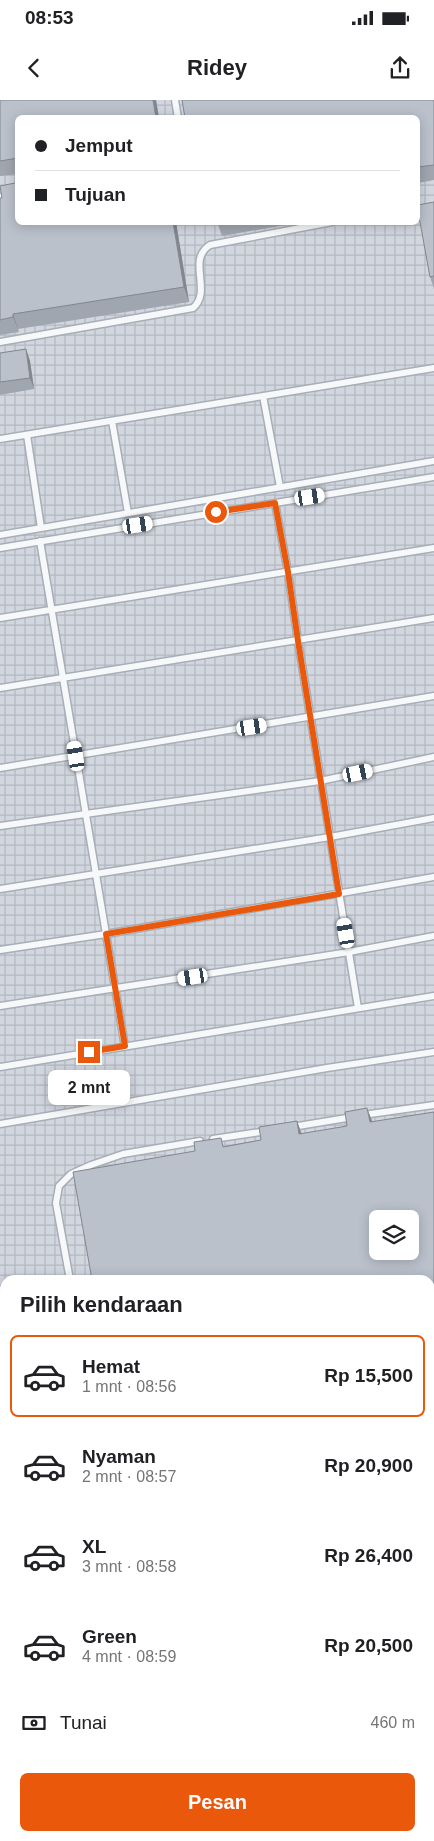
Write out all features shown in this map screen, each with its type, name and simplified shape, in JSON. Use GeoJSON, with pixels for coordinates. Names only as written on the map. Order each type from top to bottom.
{"type":"FeatureCollection","features":[{"type":"Feature","properties":{"kind":"lane"},"geometry":{"type":"LineString","coordinates":[[175,100],[178,115]]}},
{"type":"Feature","properties":{"kind":"lane"},"geometry":{"type":"LineString","coordinates":[[0,197],[15,194]]}},
{"type":"Feature","properties":{"kind":"lane"},"geometry":{"type":"LineString","coordinates":[[0,342],[193,308],[200,299],[202,292],[200,258],[210,245],[316,225]]}},
{"type":"Feature","properties":{"kind":"lane"},"geometry":{"type":"LineString","coordinates":[[0,439],[434,368]]}},
{"type":"Feature","properties":{"kind":"lane"},"geometry":{"type":"LineString","coordinates":[[263,396],[280,487]]}},
{"type":"Feature","properties":{"kind":"lane"},"geometry":{"type":"LineString","coordinates":[[112,421],[128,513]]}},
{"type":"Feature","properties":{"kind":"lane"},"geometry":{"type":"LineString","coordinates":[[27,435],[41,528]]}},
{"type":"Feature","properties":{"kind":"lane"},"geometry":{"type":"LineString","coordinates":[[0,535],[434,461]]}},
{"type":"Feature","properties":{"kind":"lane"},"geometry":{"type":"LineString","coordinates":[[0,548],[434,477]]}},
{"type":"Feature","properties":{"kind":"lane"},"geometry":{"type":"LineString","coordinates":[[275,503],[288,572],[320,781],[358,1008]]}},
{"type":"Feature","properties":{"kind":"lane"},"geometry":{"type":"LineString","coordinates":[[40,541],[125,1046]]}},
{"type":"Feature","properties":{"kind":"lane"},"geometry":{"type":"LineString","coordinates":[[0,618],[434,548]]}},
{"type":"Feature","properties":{"kind":"lane"},"geometry":{"type":"LineString","coordinates":[[0,688],[434,618]]}},
{"type":"Feature","properties":{"kind":"lane"},"geometry":{"type":"LineString","coordinates":[[0,768],[311,718],[434,696]]}},
{"type":"Feature","properties":{"kind":"lane"},"geometry":{"type":"LineString","coordinates":[[0,826],[320,781],[434,757]]}},
{"type":"Feature","properties":{"kind":"lane"},"geometry":{"type":"LineString","coordinates":[[0,890],[434,818]]}},
{"type":"Feature","properties":{"kind":"lane"},"geometry":{"type":"LineString","coordinates":[[0,950],[106,934],[434,877]]}},
{"type":"Feature","properties":{"kind":"lane"},"geometry":{"type":"LineString","coordinates":[[0,1006],[349,952],[434,936]]}},
{"type":"Feature","properties":{"kind":"lane"},"geometry":{"type":"LineString","coordinates":[[0,1067],[434,996]]}},
{"type":"Feature","properties":{"kind":"lane"},"geometry":{"type":"LineString","coordinates":[[0,1124],[327,1068],[434,1052]]}},
{"type":"Feature","properties":{"kind":"lane"},"geometry":{"type":"LineString","coordinates":[[285,1128],[434,1104]]}},
{"type":"Feature","properties":{"kind":"lane"},"geometry":{"type":"LineString","coordinates":[[69,1275],[56,1203],[60,1186],[71,1174],[91,1164],[123,1154],[275,1130]]}},
{"type":"Feature","properties":{"kind":"shaded area"},"geometry":{"type":"Polygon","coordinates":[[[0,100],[434,100],[434,1275],[0,1275],[0,100]]]}},
{"type":"Feature","properties":{"kind":"building"},"geometry":{"type":"Polygon","coordinates":[[[0,100],[153,100],[156,115],[15,115],[15,158],[0,161],[0,100]]]}},
{"type":"Feature","properties":{"kind":"building"},"geometry":{"type":"Polygon","coordinates":[[[182,100],[434,100],[434,165],[420,167],[420,115],[184,115],[182,100]]]}},
{"type":"Feature","properties":{"kind":"building"},"geometry":{"type":"Polygon","coordinates":[[[15,183],[15,225],[174,225],[184,287],[13,314],[13,317],[0,320],[0,198],[2,198],[0,186],[15,183]]]}},
{"type":"Feature","properties":{"kind":"building"},"geometry":{"type":"Polygon","coordinates":[[[434,202],[434,276],[430,277],[420,222],[420,205],[434,202]]]}},
{"type":"Feature","properties":{"kind":"building"},"geometry":{"type":"Polygon","coordinates":[[[26,349],[30,378],[0,382],[0,353],[26,349]]]}},
{"type":"Feature","properties":{"kind":"building"},"geometry":{"type":"Polygon","coordinates":[[[367,1108],[370,1122],[434,1112],[434,1275],[91,1275],[73,1172],[195,1151],[194,1142],[221,1138],[223,1147],[261,1140],[259,1127],[297,1121],[299,1134],[347,1126],[345,1112],[367,1108]]]}},
{"type":"Feature","properties":{"kind":"route"},"geometry":{"type":"LineString","coordinates":[[89,1052],[125,1046],[106,934],[339,894],[288,572],[275,503],[216,512]]}}]}
